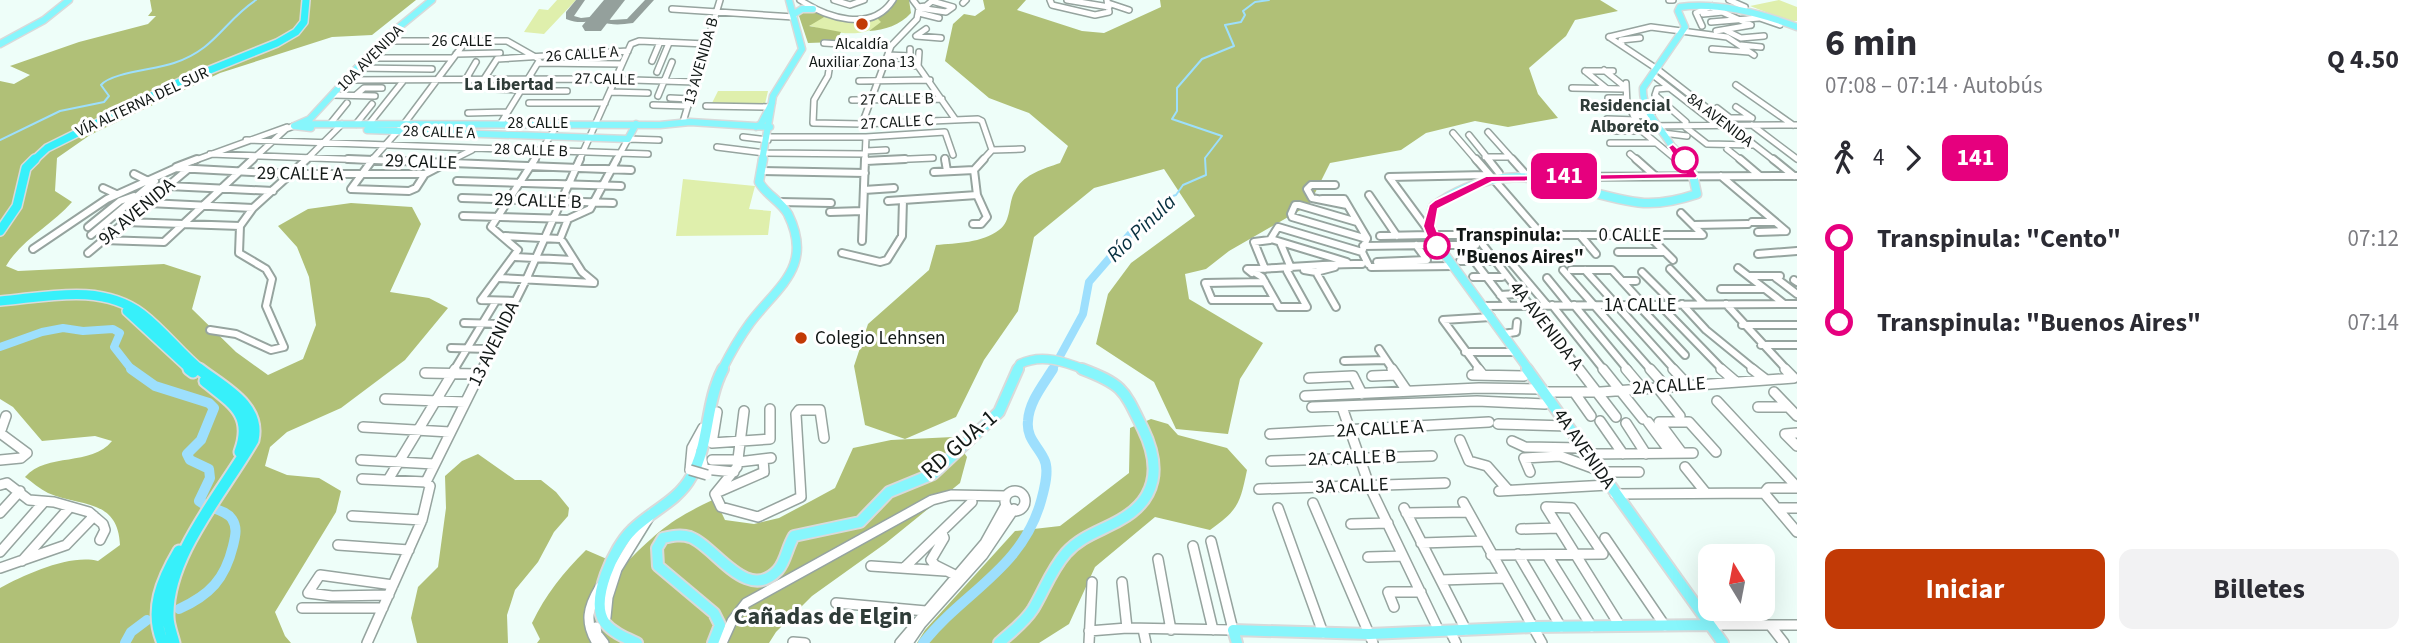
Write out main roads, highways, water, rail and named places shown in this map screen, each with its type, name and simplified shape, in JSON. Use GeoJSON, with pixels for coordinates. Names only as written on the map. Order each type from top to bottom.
{"type":"FeatureCollection","features":[{"type":"Feature","properties":{"kind":"highway","name":"VÍA ALTERNA DEL SUR"},"geometry":{"type":"LineString","coordinates":[[0,231],[17,193],[21,167],[45,148],[149,96],[291,34],[304,19],[304,0]]}},
{"type":"Feature","properties":{"kind":"highway"},"geometry":{"type":"LineString","coordinates":[[0,303],[65,299],[113,303],[136,316],[180,361],[230,397],[244,417],[247,434],[245,449],[169,567],[156,625],[166,639]]}},
{"type":"Feature","properties":{"kind":"main road"},"geometry":{"type":"LineString","coordinates":[[0,42],[34,22],[61,0]]}},
{"type":"Feature","properties":{"kind":"main road"},"geometry":{"type":"LineString","coordinates":[[0,42],[44,20],[69,0]]}},
{"type":"Feature","properties":{"kind":"main road","name":"10A AVENIDA"},"geometry":{"type":"LineString","coordinates":[[302,123],[382,41],[432,0]]}},
{"type":"Feature","properties":{"kind":"main road"},"geometry":{"type":"LineString","coordinates":[[756,127],[761,124],[802,49],[789,0]]}},
{"type":"Feature","properties":{"kind":"main road"},"geometry":{"type":"LineString","coordinates":[[1689,171],[1663,130],[1652,118],[1642,94],[1643,88],[1686,24],[1678,9],[1684,3],[1711,0],[1745,7],[1756,16],[1790,25]]}},
{"type":"Feature","properties":{"kind":"main road"},"geometry":{"type":"LineString","coordinates":[[794,15],[802,9],[813,9]]}},
{"type":"Feature","properties":{"kind":"main road"},"geometry":{"type":"LineString","coordinates":[[1756,16],[1768,16],[1790,25]]}},
{"type":"Feature","properties":{"kind":"main road"},"geometry":{"type":"LineString","coordinates":[[638,643],[608,626],[603,615],[605,580],[626,536],[688,482],[700,448],[708,402],[718,379],[751,322],[779,292],[795,266],[797,249],[793,231],[780,202],[761,186],[771,105]]}},
{"type":"Feature","properties":{"kind":"main road","name":"28 CALLE"},"geometry":{"type":"LineString","coordinates":[[336,126],[501,122],[664,125],[683,122],[770,127]]}},
{"type":"Feature","properties":{"kind":"main road","name":"28 CALLE A"},"geometry":{"type":"LineString","coordinates":[[302,123],[398,131],[628,139],[636,124]]}},
{"type":"Feature","properties":{"kind":"main road","name":"4A AVENIDA"},"geometry":{"type":"LineString","coordinates":[[1689,171],[1698,188],[1697,194],[1684,200],[1659,204],[1629,202],[1527,175],[1489,177],[1435,205],[1429,218],[1432,235],[1445,254],[1455,263],[1612,490],[1723,643]]}},
{"type":"Feature","properties":{"kind":"main road","name":"RD GUA-1"},"geometry":{"type":"LineString","coordinates":[[713,643],[720,625],[714,613],[658,566],[657,548],[663,538],[677,534],[696,537],[736,576],[762,580],[778,570],[788,543],[794,537],[860,522],[889,492],[933,474],[999,412],[1020,364],[1035,358],[1050,360],[1085,369],[1120,384],[1131,398],[1157,464],[1150,491],[1143,503],[1127,516],[1093,530],[1065,554],[1025,620],[999,643]]}},
{"type":"Feature","properties":{"kind":"main road"},"geometry":{"type":"LineString","coordinates":[[1237,643],[1233,630],[1324,633],[1371,638],[1466,630],[1710,625]]}},
{"type":"Feature","properties":{"kind":"waterway"},"geometry":{"type":"LineString","coordinates":[[0,140],[60,111],[104,102],[109,96],[101,85],[114,77],[174,63],[188,57],[210,43],[256,0]]}},
{"type":"Feature","properties":{"kind":"waterway","name":"Río Pinula"},"geometry":{"type":"LineString","coordinates":[[1132,232],[1150,218],[1164,199],[1176,195],[1183,185],[1206,175],[1205,158],[1222,136],[1172,119],[1177,111],[1177,88],[1202,59],[1234,46],[1225,25],[1241,22],[1245,15],[1243,11],[1255,2],[1269,0]]}},
{"type":"Feature","properties":{"kind":"waterway","name":"Río Pinula"},"geometry":{"type":"LineString","coordinates":[[1059,358],[1083,314],[1089,282],[1132,232]]}},
{"type":"Feature","properties":{"kind":"waterway"},"geometry":{"type":"LineString","coordinates":[[0,347],[42,332],[63,328],[83,331],[113,329],[120,333],[114,347],[131,369]]}},
{"type":"Feature","properties":{"kind":"waterway","name":"Río Pinula"},"geometry":{"type":"LineString","coordinates":[[1052,370],[1055,365]]}},
{"type":"Feature","properties":{"kind":"waterway"},"geometry":{"type":"LineString","coordinates":[[131,369],[155,386],[209,403],[214,408],[201,440],[187,454],[190,460],[209,469],[210,478],[199,501],[229,516],[235,526],[235,536],[226,568],[215,585],[179,609]]}},
{"type":"Feature","properties":{"kind":"waterway","name":"Río Pinula"},"geometry":{"type":"LineString","coordinates":[[923,643],[1006,562],[1032,525],[1044,491],[1046,464],[1031,437],[1028,421],[1034,400],[1053,369]]}},
{"type":"Feature","properties":{"kind":"waterway"},"geometry":{"type":"LineString","coordinates":[[125,643],[131,632],[147,620]]}},
{"type":"Feature","properties":{"kind":"place","name":"Alcaldía Auxiliar Zona 13"},"geometry":{"type":"Point","coordinates":[862,24]}},
{"type":"Feature","properties":{"kind":"place","name":"Transpinula: \"Buenos Aires\""},"geometry":{"type":"Point","coordinates":[1437,246]}},
{"type":"Feature","properties":{"kind":"place","name":"Colegio Lehnsen"},"geometry":{"type":"Point","coordinates":[801,338]}},
{"type":"Feature","properties":{"kind":"district","name":"La Libertad"},"geometry":{"type":"Point","coordinates":[509,84]}},
{"type":"Feature","properties":{"kind":"district","name":"Residencial Alboreto"},"geometry":{"type":"Point","coordinates":[1625,115]}},
{"type":"Feature","properties":{"kind":"district","name":"Cañadas de Elgin"},"geometry":{"type":"Point","coordinates":[823,616]}}]}
